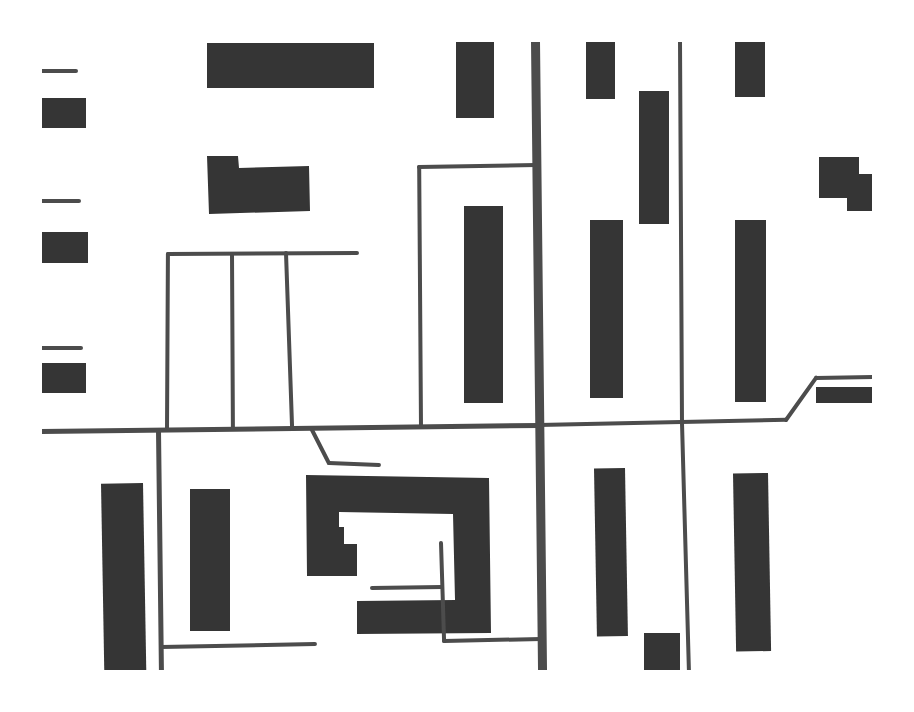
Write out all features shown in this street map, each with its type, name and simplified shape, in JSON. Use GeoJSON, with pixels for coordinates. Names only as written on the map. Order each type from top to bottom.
{"type":"FeatureCollection","features":[{"type":"Feature","properties":{"kind":"street"},"geometry":{"type":"LineString","coordinates":[[535,41],[542,671]]}},
{"type":"Feature","properties":{"kind":"street"},"geometry":{"type":"LineString","coordinates":[[41,432],[539,425]]}},
{"type":"Feature","properties":{"kind":"street"},"geometry":{"type":"LineString","coordinates":[[158,430],[161,671]]}},
{"type":"Feature","properties":{"kind":"lane"},"geometry":{"type":"LineString","coordinates":[[680,41],[682,423],[689,671]]}},
{"type":"Feature","properties":{"kind":"lane"},"geometry":{"type":"LineString","coordinates":[[41,71],[76,71]]}},
{"type":"Feature","properties":{"kind":"lane"},"geometry":{"type":"LineString","coordinates":[[420,427],[419,167],[536,165]]}},
{"type":"Feature","properties":{"kind":"lane"},"geometry":{"type":"LineString","coordinates":[[41,201],[79,201]]}},
{"type":"Feature","properties":{"kind":"lane"},"geometry":{"type":"LineString","coordinates":[[286,253],[292,428]]}},
{"type":"Feature","properties":{"kind":"lane"},"geometry":{"type":"LineString","coordinates":[[167,430],[168,254],[357,253]]}},
{"type":"Feature","properties":{"kind":"lane"},"geometry":{"type":"LineString","coordinates":[[232,254],[233,429]]}},
{"type":"Feature","properties":{"kind":"lane"},"geometry":{"type":"LineString","coordinates":[[41,348],[81,348]]}},
{"type":"Feature","properties":{"kind":"lane"},"geometry":{"type":"LineString","coordinates":[[539,425],[786,420],[816,378],[873,377]]}},
{"type":"Feature","properties":{"kind":"lane"},"geometry":{"type":"LineString","coordinates":[[311,428],[329,463],[379,465]]}},
{"type":"Feature","properties":{"kind":"lane"},"geometry":{"type":"LineString","coordinates":[[441,543],[444,641],[541,640]]}},
{"type":"Feature","properties":{"kind":"lane"},"geometry":{"type":"LineString","coordinates":[[372,588],[442,587]]}},
{"type":"Feature","properties":{"kind":"lane"},"geometry":{"type":"LineString","coordinates":[[161,647],[315,644]]}},
{"type":"Feature","properties":{"kind":"building"},"geometry":{"type":"Polygon","coordinates":[[[456,41],[494,41],[494,118],[456,118],[456,41]]]}},
{"type":"Feature","properties":{"kind":"building"},"geometry":{"type":"Polygon","coordinates":[[[586,41],[615,41],[615,99],[586,99],[586,41]]]}},
{"type":"Feature","properties":{"kind":"building"},"geometry":{"type":"Polygon","coordinates":[[[735,41],[765,41],[765,97],[735,97],[735,41]]]}},
{"type":"Feature","properties":{"kind":"building"},"geometry":{"type":"Polygon","coordinates":[[[207,43],[374,43],[374,88],[207,88],[207,43]]]}},
{"type":"Feature","properties":{"kind":"building"},"geometry":{"type":"Polygon","coordinates":[[[639,91],[669,91],[669,224],[639,224],[639,91]]]}},
{"type":"Feature","properties":{"kind":"building"},"geometry":{"type":"Polygon","coordinates":[[[41,98],[86,98],[86,128],[41,128],[41,98]]]}},
{"type":"Feature","properties":{"kind":"building"},"geometry":{"type":"Polygon","coordinates":[[[207,156],[238,156],[239,168],[309,166],[310,211],[209,214],[207,156]]]}},
{"type":"Feature","properties":{"kind":"building"},"geometry":{"type":"Polygon","coordinates":[[[819,157],[859,157],[859,174],[873,174],[873,211],[847,211],[847,198],[819,198],[819,157]]]}},
{"type":"Feature","properties":{"kind":"building"},"geometry":{"type":"Polygon","coordinates":[[[464,206],[503,206],[503,403],[464,403],[464,206]]]}},
{"type":"Feature","properties":{"kind":"building"},"geometry":{"type":"Polygon","coordinates":[[[590,220],[623,220],[623,398],[590,398],[590,220]]]}},
{"type":"Feature","properties":{"kind":"building"},"geometry":{"type":"Polygon","coordinates":[[[735,220],[766,220],[766,402],[735,402],[735,220]]]}},
{"type":"Feature","properties":{"kind":"building"},"geometry":{"type":"Polygon","coordinates":[[[41,232],[88,232],[88,263],[41,263],[41,232]]]}},
{"type":"Feature","properties":{"kind":"building"},"geometry":{"type":"Polygon","coordinates":[[[41,363],[86,363],[86,393],[41,393],[41,363]]]}},
{"type":"Feature","properties":{"kind":"building"},"geometry":{"type":"Polygon","coordinates":[[[816,387],[873,387],[873,403],[816,403],[816,387]]]}},
{"type":"Feature","properties":{"kind":"building"},"geometry":{"type":"Polygon","coordinates":[[[625,468],[628,636],[597,637],[594,469],[625,468]]]}},
{"type":"Feature","properties":{"kind":"building"},"geometry":{"type":"Polygon","coordinates":[[[768,473],[771,651],[736,652],[733,474],[768,473]]]}},
{"type":"Feature","properties":{"kind":"building"},"geometry":{"type":"Polygon","coordinates":[[[306,475],[489,478],[491,633],[357,634],[357,601],[455,600],[453,514],[339,512],[339,527],[344,527],[344,544],[357,544],[357,576],[307,576],[306,475]]]}},
{"type":"Feature","properties":{"kind":"building"},"geometry":{"type":"Polygon","coordinates":[[[143,483],[146,671],[104,671],[101,484],[143,483]]]}},
{"type":"Feature","properties":{"kind":"building"},"geometry":{"type":"Polygon","coordinates":[[[190,489],[230,489],[230,631],[190,631],[190,489]]]}},
{"type":"Feature","properties":{"kind":"building"},"geometry":{"type":"Polygon","coordinates":[[[644,633],[680,633],[680,671],[644,671],[644,633]]]}}]}
